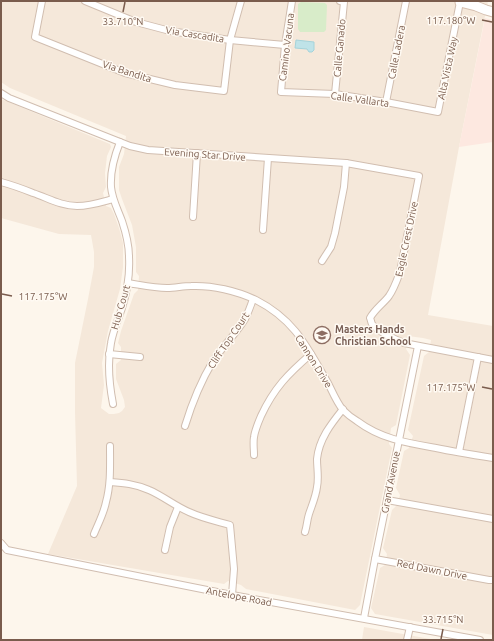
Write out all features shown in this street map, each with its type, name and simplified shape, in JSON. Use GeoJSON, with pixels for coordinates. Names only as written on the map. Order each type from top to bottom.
{"type":"FeatureCollection","features":[{"type":"Feature","properties":{"kind":"street","name":"Via Bandita"},"geometry":{"type":"LineString","coordinates":[[42,1],[35,37],[125,73],[175,85],[224,91],[230,40]]}},
{"type":"Feature","properties":{"kind":"street","name":"Via Cascadita"},"geometry":{"type":"LineString","coordinates":[[85,1],[136,22],[170,31],[230,40],[285,45]]}},
{"type":"Feature","properties":{"kind":"street"},"geometry":{"type":"LineString","coordinates":[[230,40],[241,1]]}},
{"type":"Feature","properties":{"kind":"street","name":"Camino Vacuna"},"geometry":{"type":"LineString","coordinates":[[281,92],[285,45],[292,1]]}},
{"type":"Feature","properties":{"kind":"street","name":"Calle Ganado"},"geometry":{"type":"LineString","coordinates":[[335,94],[342,1]]}},
{"type":"Feature","properties":{"kind":"street","name":"Calle Ladera"},"geometry":{"type":"LineString","coordinates":[[386,102],[406,1]]}},
{"type":"Feature","properties":{"kind":"street"},"geometry":{"type":"LineString","coordinates":[[460,2],[493,12]]}},
{"type":"Feature","properties":{"kind":"street","name":"Alta Vista Way"},"geometry":{"type":"LineString","coordinates":[[438,112],[460,2]]}},
{"type":"Feature","properties":{"kind":"street","name":"Calle Vallarta"},"geometry":{"type":"LineString","coordinates":[[281,92],[335,94],[438,112]]}},
{"type":"Feature","properties":{"kind":"street","name":"Evening Star Drive"},"geometry":{"type":"LineString","coordinates":[[1,94],[130,146],[148,150],[346,163],[419,176]]}},
{"type":"Feature","properties":{"kind":"street","name":"Hub Court"},"geometry":{"type":"LineString","coordinates":[[113,404],[109,386],[109,354],[128,283],[129,256],[127,236],[111,188],[113,161],[120,142]]}},
{"type":"Feature","properties":{"kind":"street"},"geometry":{"type":"LineString","coordinates":[[193,218],[197,153]]}},
{"type":"Feature","properties":{"kind":"street"},"geometry":{"type":"LineString","coordinates":[[263,230],[268,158]]}},
{"type":"Feature","properties":{"kind":"street"},"geometry":{"type":"LineString","coordinates":[[322,261],[331,247],[335,233],[344,187],[346,163]]}},
{"type":"Feature","properties":{"kind":"street","name":"Eagle Crest Drive"},"geometry":{"type":"LineString","coordinates":[[418,346],[395,340],[376,328],[372,324],[370,318],[374,310],[389,296],[400,272],[419,176]]}},
{"type":"Feature","properties":{"kind":"street"},"geometry":{"type":"LineString","coordinates":[[1,182],[66,205],[90,205],[114,199]]}},
{"type":"Feature","properties":{"kind":"street","name":"Cannon Drive"},"geometry":{"type":"LineString","coordinates":[[128,283],[148,287],[167,288],[192,286],[213,287],[254,299],[269,307],[293,328],[303,340],[343,409],[353,419],[366,428],[382,436],[399,441],[493,458]]}},
{"type":"Feature","properties":{"kind":"street","name":"Cliff Top Court"},"geometry":{"type":"LineString","coordinates":[[185,426],[200,384],[223,346],[245,318],[254,299]]}},
{"type":"Feature","properties":{"kind":"street"},"geometry":{"type":"LineString","coordinates":[[418,346],[493,360]]}},
{"type":"Feature","properties":{"kind":"street","name":"Grand Avenue"},"geometry":{"type":"LineString","coordinates":[[364,618],[418,346]]}},
{"type":"Feature","properties":{"kind":"street"},"geometry":{"type":"LineString","coordinates":[[109,354],[140,357]]}},
{"type":"Feature","properties":{"kind":"street"},"geometry":{"type":"LineString","coordinates":[[254,455],[254,437],[258,424],[275,390],[286,377],[311,354]]}},
{"type":"Feature","properties":{"kind":"street"},"geometry":{"type":"LineString","coordinates":[[459,452],[478,358]]}},
{"type":"Feature","properties":{"kind":"street"},"geometry":{"type":"LineString","coordinates":[[305,532],[309,513],[318,485],[317,458],[320,446],[332,422],[343,409]]}},
{"type":"Feature","properties":{"kind":"street"},"geometry":{"type":"LineString","coordinates":[[94,534],[104,511],[110,482],[110,446]]}},
{"type":"Feature","properties":{"kind":"street"},"geometry":{"type":"LineString","coordinates":[[110,482],[139,486],[149,490],[178,507],[230,526],[234,569],[232,595]]}},
{"type":"Feature","properties":{"kind":"street"},"geometry":{"type":"LineString","coordinates":[[387,500],[493,519]]}},
{"type":"Feature","properties":{"kind":"street"},"geometry":{"type":"LineString","coordinates":[[165,550],[170,527],[178,507]]}},
{"type":"Feature","properties":{"kind":"street","name":"Antelope Road"},"geometry":{"type":"LineString","coordinates":[[1,543],[8,550],[232,595],[480,640]]}},
{"type":"Feature","properties":{"kind":"street","name":"Red Dawn Drive"},"geometry":{"type":"LineString","coordinates":[[375,558],[491,580]]}},
{"type":"Feature","properties":{"kind":"street"},"geometry":{"type":"LineString","coordinates":[[407,640],[410,627]]}},
{"type":"Feature","properties":{"kind":"shaded area"},"geometry":{"type":"Polygon","coordinates":[[[1,1],[488,1],[428,315],[493,326],[493,635],[375,614],[371,608],[380,568],[385,565],[387,554],[383,548],[392,510],[397,505],[400,495],[396,488],[404,451],[409,448],[413,436],[408,430],[424,356],[429,352],[431,340],[423,338],[408,336],[406,349],[410,355],[396,425],[391,428],[389,444],[392,448],[360,605],[355,610],[246,589],[241,585],[228,581],[224,584],[48,554],[77,486],[75,363],[94,267],[94,252],[91,235],[59,234],[1,218],[1,99],[110,144],[111,147],[107,156],[105,173],[106,187],[103,193],[106,206],[111,208],[119,228],[123,243],[123,267],[120,289],[108,331],[102,363],[104,385],[101,408],[109,414],[119,413],[125,407],[116,379],[116,364],[121,360],[121,347],[118,343],[134,294],[138,290],[139,276],[136,272],[136,247],[132,225],[119,190],[119,167],[124,154],[126,136],[10,88],[1,82],[1,1]]]}},
{"type":"Feature","properties":{"kind":"shaded area"},"geometry":{"type":"Polygon","coordinates":[[[485,18],[493,20],[493,142],[459,147],[485,18]]]}},
{"type":"Feature","properties":{"kind":"shaded area"},"geometry":{"type":"Polygon","coordinates":[[[364,627],[436,640],[362,640],[364,627]]]}},
{"type":"Feature","properties":{"kind":"green space"},"geometry":{"type":"Polygon","coordinates":[[[301,2],[325,3],[327,5],[326,30],[324,32],[300,32],[298,29],[298,4],[301,2]]]}},
{"type":"Feature","properties":{"kind":"water"},"geometry":{"type":"Polygon","coordinates":[[[296,40],[314,42],[314,50],[309,52],[307,49],[295,48],[296,40]]]}},
{"type":"Feature","properties":{"kind":"place","name":"Masters Hands Christian School"},"geometry":{"type":"Point","coordinates":[322,335]}}]}
